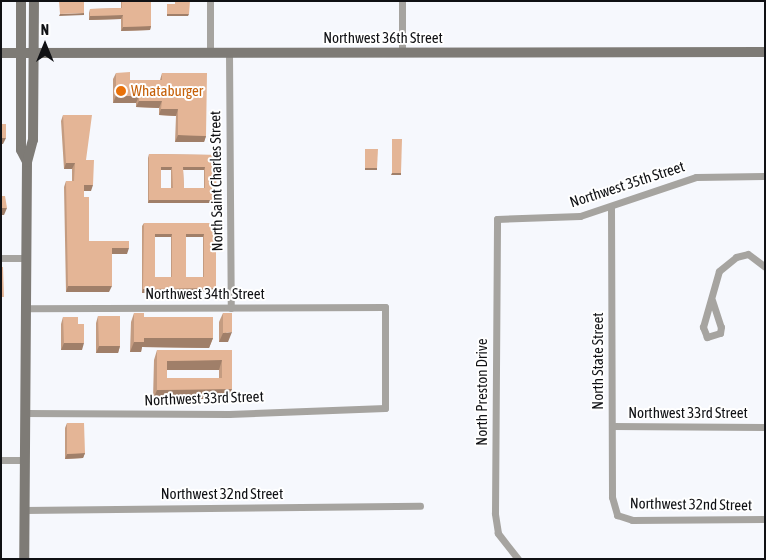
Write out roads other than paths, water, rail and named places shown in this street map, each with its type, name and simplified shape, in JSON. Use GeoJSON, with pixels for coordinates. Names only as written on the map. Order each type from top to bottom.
{"type":"FeatureCollection","features":[{"type":"Feature","properties":{"kind":"main road"},"geometry":{"type":"LineString","coordinates":[[21,1],[21,150],[26,162],[24,559]]}},
{"type":"Feature","properties":{"kind":"main road"},"geometry":{"type":"LineString","coordinates":[[26,162],[33,149],[34,1]]}},
{"type":"Feature","properties":{"kind":"main road","name":"Northwest 36th Street"},"geometry":{"type":"LineString","coordinates":[[1,53],[765,52]]}},
{"type":"Feature","properties":{"kind":"street"},"geometry":{"type":"LineString","coordinates":[[210,1],[210,53]]}},
{"type":"Feature","properties":{"kind":"street"},"geometry":{"type":"LineString","coordinates":[[402,1],[402,53]]}},
{"type":"Feature","properties":{"kind":"street","name":"North Saint Charles Street"},"geometry":{"type":"LineString","coordinates":[[229,53],[231,308]]}},
{"type":"Feature","properties":{"kind":"street","name":"Northwest 35th Street"},"geometry":{"type":"LineString","coordinates":[[497,219],[554,220],[611,207],[696,176],[765,176]]}},
{"type":"Feature","properties":{"kind":"street","name":"North State Street"},"geometry":{"type":"LineString","coordinates":[[611,207],[612,497],[617,514]]}},
{"type":"Feature","properties":{"kind":"street","name":"North Preston Drive"},"geometry":{"type":"LineString","coordinates":[[497,219],[495,513],[498,533],[518,559]]}},
{"type":"Feature","properties":{"kind":"street"},"geometry":{"type":"LineString","coordinates":[[712,300],[721,327],[720,333],[707,337],[703,327],[719,271],[736,257],[756,257],[765,267]]}},
{"type":"Feature","properties":{"kind":"street"},"geometry":{"type":"LineString","coordinates":[[1,258],[26,258]]}},
{"type":"Feature","properties":{"kind":"street","name":"Northwest 34th Street"},"geometry":{"type":"LineString","coordinates":[[25,308],[384,308],[385,408]]}},
{"type":"Feature","properties":{"kind":"street","name":"Northwest 33rd Street"},"geometry":{"type":"LineString","coordinates":[[24,413],[229,414],[385,408]]}},
{"type":"Feature","properties":{"kind":"street","name":"Northwest 33rd Street"},"geometry":{"type":"LineString","coordinates":[[612,426],[765,426]]}},
{"type":"Feature","properties":{"kind":"street"},"geometry":{"type":"LineString","coordinates":[[1,460],[24,460]]}},
{"type":"Feature","properties":{"kind":"street","name":"Northwest 32nd Street"},"geometry":{"type":"LineString","coordinates":[[24,510],[420,506]]}},
{"type":"Feature","properties":{"kind":"street","name":"Northwest 32nd Street"},"geometry":{"type":"LineString","coordinates":[[617,514],[632,520],[765,519]]}},
{"type":"Feature","properties":{"kind":"place","name":"Whataburger"},"geometry":{"type":"Point","coordinates":[121,91]}}]}
